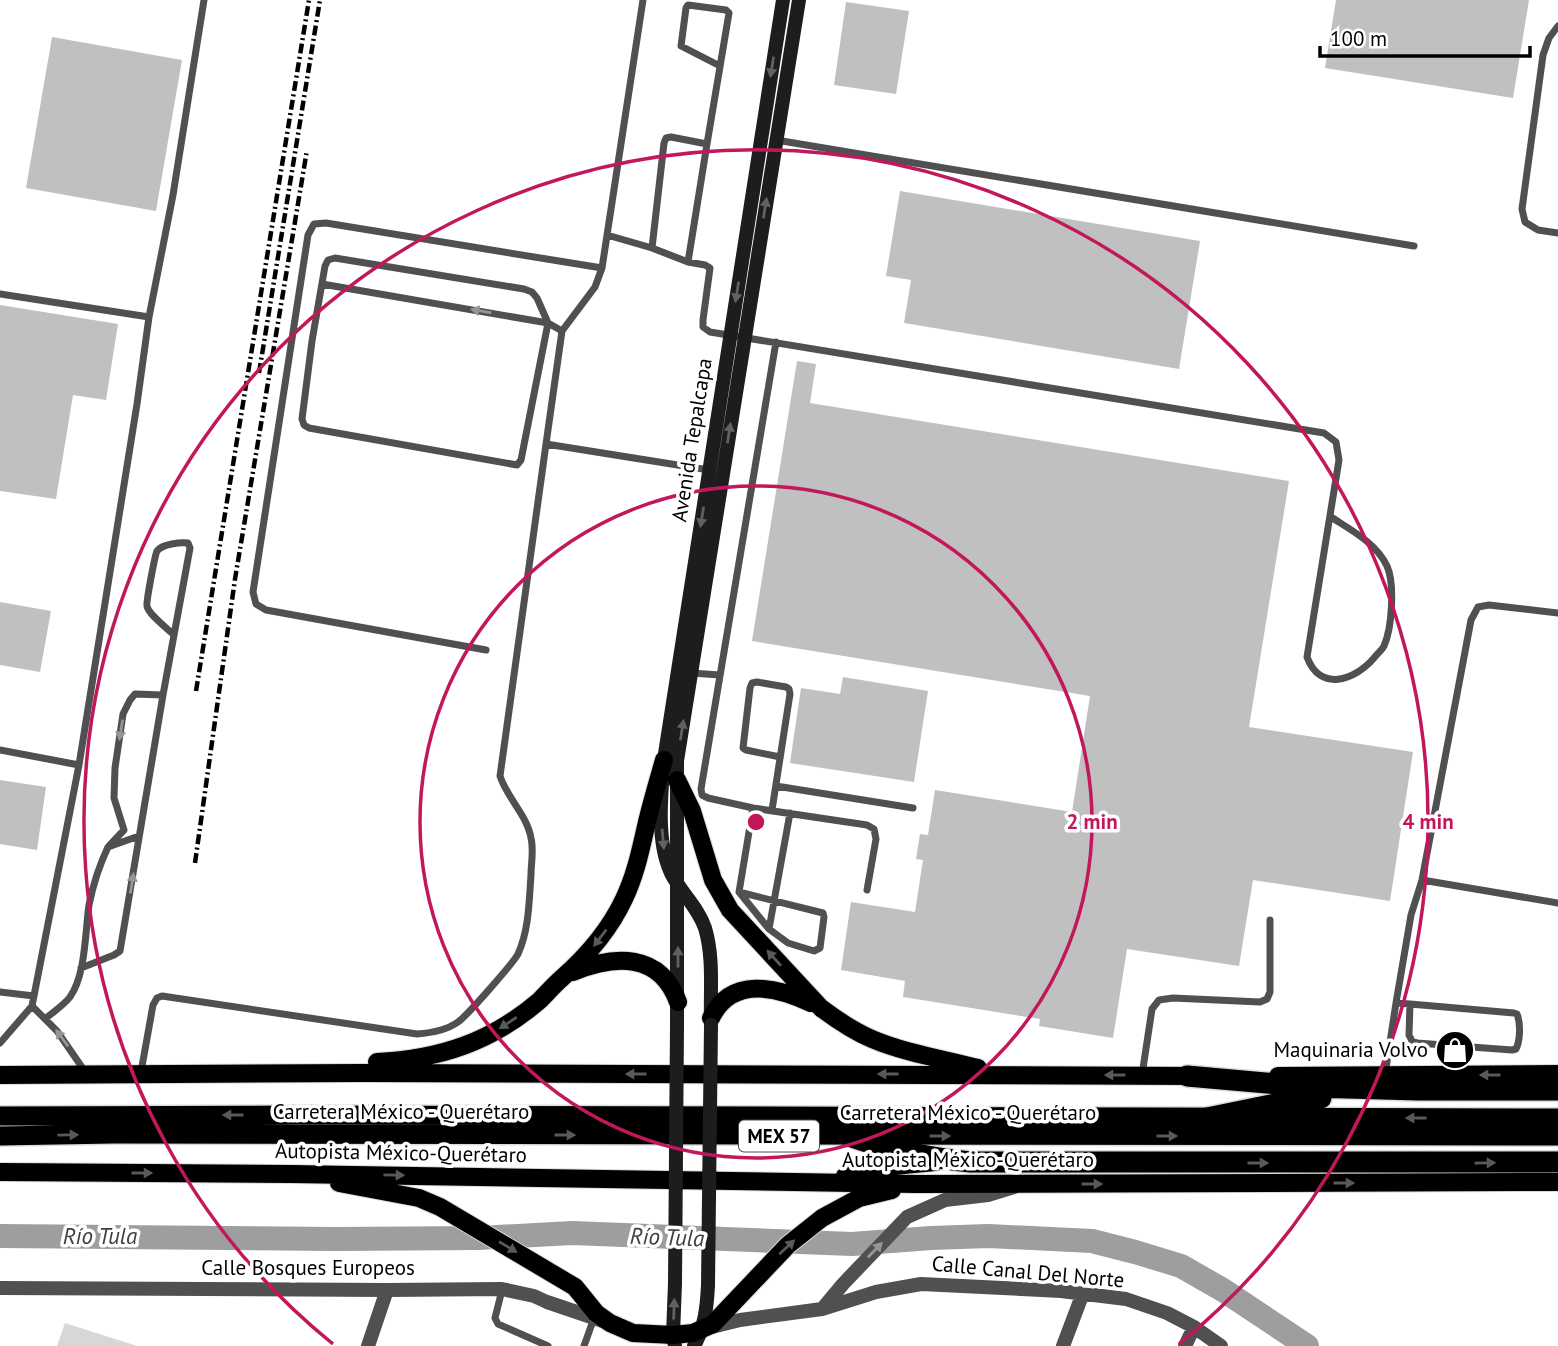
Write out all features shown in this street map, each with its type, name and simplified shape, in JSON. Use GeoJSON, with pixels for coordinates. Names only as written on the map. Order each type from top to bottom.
{"type":"FeatureCollection","features":[{"type":"Feature","properties":{"kind":"highway"},"geometry":{"type":"LineString","coordinates":[[1187,1076],[1311,1087],[1558,1090]]}},
{"type":"Feature","properties":{"kind":"highway"},"geometry":{"type":"LineString","coordinates":[[1207,1118],[1275,1104],[1418,1090]]}},
{"type":"Feature","properties":{"kind":"highway","name":"Carretera México - Querétaro"},"geometry":{"type":"LineString","coordinates":[[0,1116],[1558,1118]]}},
{"type":"Feature","properties":{"kind":"highway","name":"Carretera México - Querétaro"},"geometry":{"type":"LineString","coordinates":[[0,1136],[1558,1136]]}},
{"type":"Feature","properties":{"kind":"highway"},"geometry":{"type":"LineString","coordinates":[[849,1136],[905,1153],[998,1163],[1558,1162]]}},
{"type":"Feature","properties":{"kind":"main road","name":"Avenida Tepalcapa"},"geometry":{"type":"LineString","coordinates":[[674,1340],[678,1002],[677,761],[737,336],[768,139],[783,0]]}},
{"type":"Feature","properties":{"kind":"main road","name":"Avenida Tepalcapa"},"geometry":{"type":"LineString","coordinates":[[768,139],[799,0]]}},
{"type":"Feature","properties":{"kind":"main road","name":"Avenida Tepalcapa"},"geometry":{"type":"LineString","coordinates":[[698,1338],[706,1308],[708,1285],[710,956],[705,929],[697,910],[678,885],[667,863],[662,840],[661,805],[664,760],[709,470],[737,336]]}},
{"type":"Feature","properties":{"kind":"main road"},"geometry":{"type":"LineString","coordinates":[[276,1073],[316,1066],[398,1061],[438,1054],[500,1029],[538,1002],[588,955],[624,899],[638,863],[664,760]]}},
{"type":"Feature","properties":{"kind":"main road"},"geometry":{"type":"LineString","coordinates":[[677,780],[692,811],[708,867],[730,910],[821,1008]]}},
{"type":"Feature","properties":{"kind":"main road"},"geometry":{"type":"LineString","coordinates":[[561,979],[599,963],[634,961],[649,966],[664,976],[678,1002]]}},
{"type":"Feature","properties":{"kind":"main road"},"geometry":{"type":"LineString","coordinates":[[711,1021],[714,1011],[725,999],[738,991],[752,988],[793,996],[821,1008],[853,1030],[887,1045],[1004,1074]]}},
{"type":"Feature","properties":{"kind":"main road"},"geometry":{"type":"LineString","coordinates":[[0,1075],[1558,1074]]}},
{"type":"Feature","properties":{"kind":"main road"},"geometry":{"type":"LineString","coordinates":[[817,1182],[883,1167],[963,1161]]}},
{"type":"Feature","properties":{"kind":"main road","name":"Autopista México-Querétaro"},"geometry":{"type":"LineString","coordinates":[[0,1172],[916,1184],[1558,1182]]}},
{"type":"Feature","properties":{"kind":"main road"},"geometry":{"type":"LineString","coordinates":[[291,1174],[419,1199],[450,1212],[575,1287],[602,1321],[638,1339],[674,1340],[693,1333],[698,1338],[788,1245],[822,1218],[859,1198],[916,1184]]}},
{"type":"Feature","properties":{"kind":"street"},"geometry":{"type":"LineString","coordinates":[[822,1309],[907,1217],[946,1200],[988,1195],[1023,1184]]}},
{"type":"Feature","properties":{"kind":"street","name":"Calle Canal Del Norte"},"geometry":{"type":"LineString","coordinates":[[698,1338],[740,1320],[822,1309],[876,1292],[921,1284],[1083,1293],[1126,1299],[1145,1304],[1194,1327],[1221,1346]]}},
{"type":"Feature","properties":{"kind":"street","name":"Calle Bosques Europeos"},"geometry":{"type":"LineString","coordinates":[[0,1288],[502,1289],[534,1296],[602,1321]]}},
{"type":"Feature","properties":{"kind":"street"},"geometry":{"type":"LineString","coordinates":[[368,1346],[387,1290]]}},
{"type":"Feature","properties":{"kind":"street"},"geometry":{"type":"LineString","coordinates":[[1063,1346],[1083,1293]]}},
{"type":"Feature","properties":{"kind":"street"},"geometry":{"type":"LineString","coordinates":[[1185,1346],[1194,1327]]}},
{"type":"Feature","properties":{"kind":"lane"},"geometry":{"type":"LineString","coordinates":[[0,1044],[32,1006],[79,765],[149,317],[173,195],[204,0]]}},
{"type":"Feature","properties":{"kind":"lane"},"geometry":{"type":"LineString","coordinates":[[141,1074],[153,1005],[157,998],[162,996],[417,1034],[432,1033],[459,1022],[517,957],[527,918],[531,836],[499,776],[562,331],[595,287],[602,268],[643,0]]}},
{"type":"Feature","properties":{"kind":"lane"},"geometry":{"type":"LineString","coordinates":[[688,262],[729,13],[688,5],[681,46],[720,66]]}},
{"type":"Feature","properties":{"kind":"lane"},"geometry":{"type":"LineString","coordinates":[[1558,26],[1549,38],[1544,55],[1522,209],[1525,222],[1538,230],[1558,233]]}},
{"type":"Feature","properties":{"kind":"lane"},"geometry":{"type":"LineString","coordinates":[[652,248],[666,138],[708,145]]}},
{"type":"Feature","properties":{"kind":"lane"},"geometry":{"type":"LineString","coordinates":[[768,139],[1414,246]]}},
{"type":"Feature","properties":{"kind":"lane"},"geometry":{"type":"LineString","coordinates":[[486,650],[266,610],[256,604],[253,592],[308,235],[314,224],[326,223],[602,268]]}},
{"type":"Feature","properties":{"kind":"lane"},"geometry":{"type":"LineString","coordinates":[[607,235],[710,268],[703,320],[704,327],[710,332],[1324,433],[1336,442],[1339,460],[1307,657],[1312,669],[1325,679],[1348,678],[1366,667],[1384,647],[1391,620],[1387,567],[1374,548],[1357,533],[1331,517]]}},
{"type":"Feature","properties":{"kind":"lane"},"geometry":{"type":"LineString","coordinates":[[335,258],[532,292],[548,323],[521,460],[517,465],[304,425],[302,419],[322,284],[325,265],[328,260],[335,258]]}},
{"type":"Feature","properties":{"kind":"lane"},"geometry":{"type":"LineString","coordinates":[[322,284],[548,323],[562,331]]}},
{"type":"Feature","properties":{"kind":"lane"},"geometry":{"type":"LineString","coordinates":[[0,294],[149,317]]}},
{"type":"Feature","properties":{"kind":"lane"},"geometry":{"type":"LineString","coordinates":[[776,342],[701,789],[702,795],[708,798],[753,808],[867,825],[874,829],[876,839],[867,890]]}},
{"type":"Feature","properties":{"kind":"lane"},"geometry":{"type":"LineString","coordinates":[[546,444],[709,470]]}},
{"type":"Feature","properties":{"kind":"lane"},"geometry":{"type":"LineString","coordinates":[[81,968],[120,951],[190,548],[184,542],[162,547],[156,553],[147,604],[149,612],[174,635]]}},
{"type":"Feature","properties":{"kind":"lane"},"geometry":{"type":"LineString","coordinates":[[1385,1075],[1411,915],[1422,880],[1471,620],[1478,607],[1489,605],[1558,613]]}},
{"type":"Feature","properties":{"kind":"lane"},"geometry":{"type":"LineString","coordinates":[[691,673],[720,675]]}},
{"type":"Feature","properties":{"kind":"lane"},"geometry":{"type":"LineString","coordinates":[[772,810],[776,786],[780,757],[789,689],[752,683],[743,748],[780,757]]}},
{"type":"Feature","properties":{"kind":"lane"},"geometry":{"type":"LineString","coordinates":[[45,1019],[70,997],[81,968],[89,905],[98,869],[107,847],[124,830],[114,798],[123,714],[135,694],[163,695]]}},
{"type":"Feature","properties":{"kind":"lane"},"geometry":{"type":"LineString","coordinates":[[0,750],[79,765]]}},
{"type":"Feature","properties":{"kind":"lane"},"geometry":{"type":"LineString","coordinates":[[776,786],[914,808]]}},
{"type":"Feature","properties":{"kind":"lane"},"geometry":{"type":"LineString","coordinates":[[739,892],[823,913],[820,948],[814,951],[788,943],[769,929],[739,892],[753,808]]}},
{"type":"Feature","properties":{"kind":"lane"},"geometry":{"type":"LineString","coordinates":[[769,929],[790,813]]}},
{"type":"Feature","properties":{"kind":"lane"},"geometry":{"type":"LineString","coordinates":[[107,847],[139,836]]}},
{"type":"Feature","properties":{"kind":"lane"},"geometry":{"type":"LineString","coordinates":[[1422,880],[1558,903]]}},
{"type":"Feature","properties":{"kind":"lane"},"geometry":{"type":"LineString","coordinates":[[1142,1075],[1152,1009],[1159,1000],[1172,998],[1260,1002],[1267,999],[1270,992],[1270,920]]}},
{"type":"Feature","properties":{"kind":"lane"},"geometry":{"type":"LineString","coordinates":[[0,992],[33,996]]}},
{"type":"Feature","properties":{"kind":"lane"},"geometry":{"type":"LineString","coordinates":[[1396,1003],[1410,1004],[1514,1013],[1517,1014],[1518,1044],[1516,1049],[1512,1050],[1417,1043],[1412,1041],[1409,1035],[1410,1004]]}},
{"type":"Feature","properties":{"kind":"lane"},"geometry":{"type":"LineString","coordinates":[[32,1006],[57,1031],[88,1074]]}},
{"type":"Feature","properties":{"kind":"lane"},"geometry":{"type":"LineString","coordinates":[[502,1289],[495,1318],[498,1324],[548,1346]]}},
{"type":"Feature","properties":{"kind":"lane"},"geometry":{"type":"LineString","coordinates":[[584,1346],[602,1321]]}},
{"type":"Feature","properties":{"kind":"shaded area"},"geometry":{"type":"Polygon","coordinates":[[[65,1323],[137,1346],[57,1346],[65,1323]]]}},
{"type":"Feature","properties":{"kind":"building"},"geometry":{"type":"Polygon","coordinates":[[[1336,0],[1529,0],[1513,98],[1325,68],[1336,0]]]}},
{"type":"Feature","properties":{"kind":"building"},"geometry":{"type":"Polygon","coordinates":[[[846,2],[909,11],[896,94],[834,85],[846,2]]]}},
{"type":"Feature","properties":{"kind":"building"},"geometry":{"type":"Polygon","coordinates":[[[52,37],[182,60],[156,211],[26,188],[52,37]]]}},
{"type":"Feature","properties":{"kind":"building"},"geometry":{"type":"Polygon","coordinates":[[[900,191],[1200,241],[1179,369],[904,323],[911,280],[886,276],[900,191]]]}},
{"type":"Feature","properties":{"kind":"building"},"geometry":{"type":"Polygon","coordinates":[[[0,305],[118,324],[106,400],[73,395],[56,499],[0,491],[0,305]]]}},
{"type":"Feature","properties":{"kind":"building"},"geometry":{"type":"Polygon","coordinates":[[[797,361],[816,364],[810,403],[1289,481],[1249,727],[1413,752],[1390,901],[1253,880],[1239,966],[1127,949],[1113,1038],[1039,1026],[1040,1019],[903,997],[905,981],[841,970],[851,902],[915,912],[923,860],[916,859],[920,834],[928,835],[935,790],[1072,812],[1090,696],[752,641],[797,361]]]}},
{"type":"Feature","properties":{"kind":"building"},"geometry":{"type":"Polygon","coordinates":[[[0,602],[51,611],[40,672],[0,665],[0,602]]]}},
{"type":"Feature","properties":{"kind":"building"},"geometry":{"type":"Polygon","coordinates":[[[843,677],[928,691],[914,782],[790,763],[801,688],[840,694],[843,677]]]}},
{"type":"Feature","properties":{"kind":"building"},"geometry":{"type":"Polygon","coordinates":[[[0,780],[46,787],[37,850],[0,844],[0,780]]]}},
{"type":"Feature","properties":{"kind":"waterway","name":"Río Tula"},"geometry":{"type":"LineString","coordinates":[[0,1236],[335,1239],[478,1238],[572,1233],[852,1244],[988,1236],[1092,1241],[1181,1266],[1223,1290],[1307,1346]]}},
{"type":"Feature","properties":{"kind":"railway"},"geometry":{"type":"LineString","coordinates":[[196,691],[309,0]]}},
{"type":"Feature","properties":{"kind":"railway"},"geometry":{"type":"LineString","coordinates":[[259,373],[320,0]]}},
{"type":"Feature","properties":{"kind":"railway"},"geometry":{"type":"LineString","coordinates":[[195,863],[235,579],[307,150]]}},
{"type":"Feature","properties":{"kind":"place","name":"Maquinaria Volvo"},"geometry":{"type":"Point","coordinates":[1455,1050]}}]}
